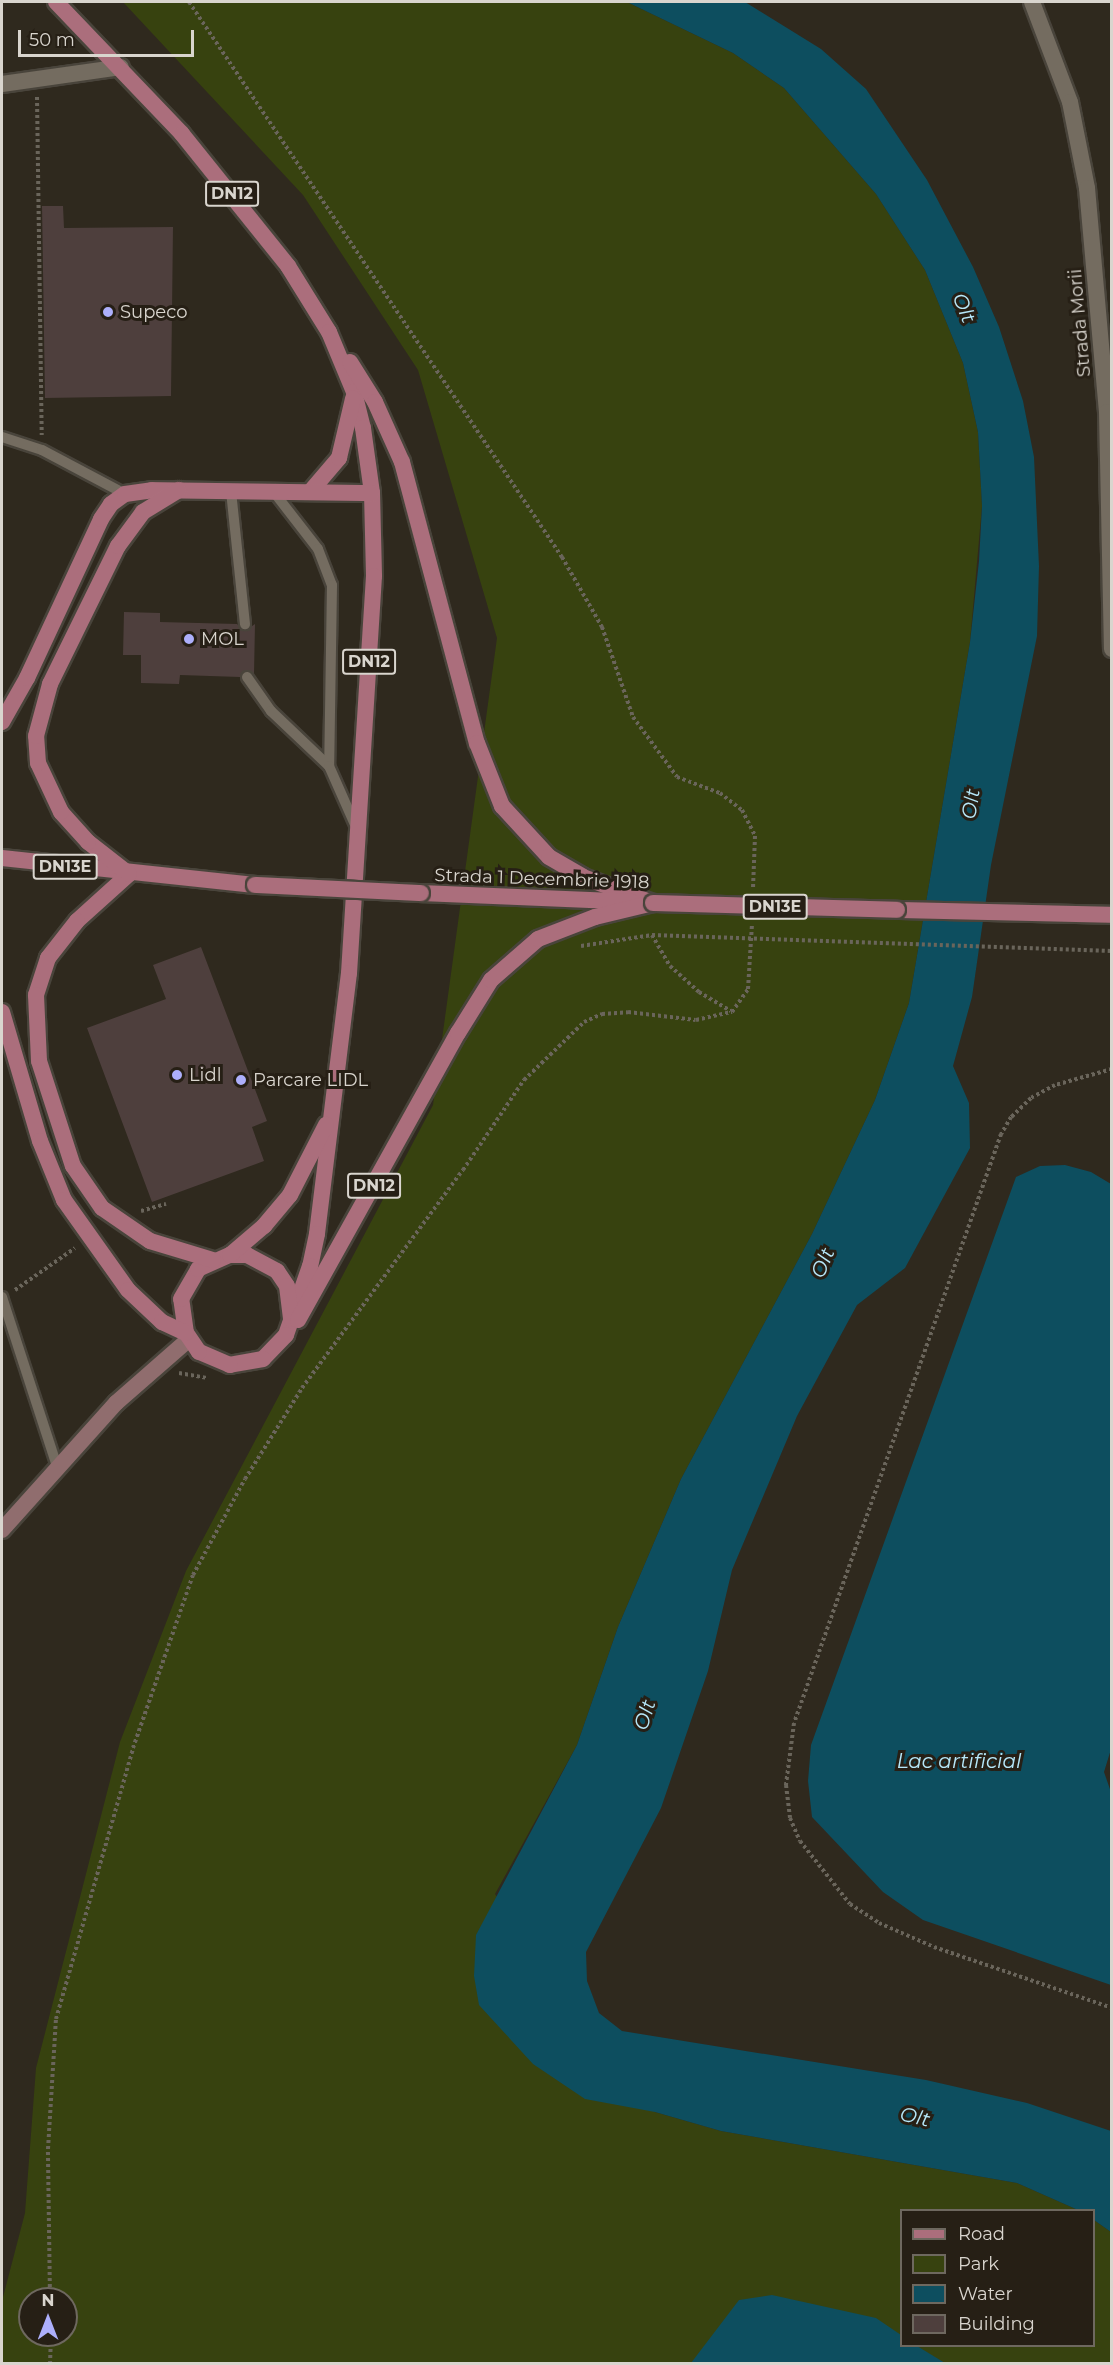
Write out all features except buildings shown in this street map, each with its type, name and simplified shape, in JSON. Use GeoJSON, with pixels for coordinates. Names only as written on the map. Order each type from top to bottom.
{"type":"FeatureCollection","features":[{"type":"Feature","properties":{"kind":"main road","name":"DN12"},"geometry":{"type":"LineString","coordinates":[[56,2],[121,67],[242,207],[288,266],[329,332],[354,392],[372,493],[374,576],[349,973],[317,1234],[289,1327]]}},
{"type":"Feature","properties":{"kind":"main road"},"geometry":{"type":"LineString","coordinates":[[329,332],[375,402],[402,462],[477,743],[502,806],[549,857],[583,877],[653,903]]}},
{"type":"Feature","properties":{"kind":"main road"},"geometry":{"type":"LineString","coordinates":[[310,492],[339,458],[354,392]]}},
{"type":"Feature","properties":{"kind":"main road"},"geometry":{"type":"LineString","coordinates":[[2,722],[27,678],[101,519],[111,504],[125,494],[179,490],[372,493]]}},
{"type":"Feature","properties":{"kind":"main road"},"geometry":{"type":"LineString","coordinates":[[179,490],[143,512],[118,546],[50,684],[36,736],[38,764],[61,812],[88,842],[129,874],[77,921],[48,958],[36,995],[39,1062],[73,1166],[102,1208],[150,1241],[213,1260]]}},
{"type":"Feature","properties":{"kind":"main road","name":"Strada 1 Decembrie 1918"},"geometry":{"type":"LineString","coordinates":[[2,858],[129,874],[255,885],[653,903],[1112,915]]}},
{"type":"Feature","properties":{"kind":"main road","name":"DN12"},"geometry":{"type":"LineString","coordinates":[[289,1327],[329,1271],[425,1092],[491,980],[538,939],[596,917],[653,903]]}},
{"type":"Feature","properties":{"kind":"main road","name":"Strada 1 Decembrie 1918"},"geometry":{"type":"LineString","coordinates":[[1083,916],[1112,927]]}},
{"type":"Feature","properties":{"kind":"main road"},"geometry":{"type":"LineString","coordinates":[[2,1012],[50,1169],[89,1238],[145,1309],[187,1336],[214,1361],[247,1365],[276,1349],[289,1327],[289,1294],[277,1271],[247,1255],[230,1255],[213,1260],[188,1283],[182,1299],[187,1336]]}},
{"type":"Feature","properties":{"kind":"main road","name":"DN12"},"geometry":{"type":"LineString","coordinates":[[230,1255],[264,1226],[290,1196],[323,1136],[334,1099]]}},
{"type":"Feature","properties":{"kind":"main road"},"geometry":{"type":"LineString","coordinates":[[3,1526],[116,1403],[187,1336]]}},
{"type":"Feature","properties":{"kind":"street","name":"Strada Morii"},"geometry":{"type":"LineString","coordinates":[[1032,2],[1071,102],[1087,188],[1107,412],[1112,649]]}},
{"type":"Feature","properties":{"kind":"street"},"geometry":{"type":"LineString","coordinates":[[2,84],[36,82],[121,67]]}},
{"type":"Feature","properties":{"kind":"lane"},"geometry":{"type":"LineString","coordinates":[[2,437],[42,450],[125,494]]}},
{"type":"Feature","properties":{"kind":"lane"},"geometry":{"type":"LineString","coordinates":[[231,491],[245,624]]}},
{"type":"Feature","properties":{"kind":"lane"},"geometry":{"type":"LineString","coordinates":[[273,491],[318,549],[332,585],[329,766]]}},
{"type":"Feature","properties":{"kind":"lane"},"geometry":{"type":"LineString","coordinates":[[247,677],[271,711],[329,766],[358,832]]}},
{"type":"Feature","properties":{"kind":"lane"},"geometry":{"type":"LineString","coordinates":[[2,1298],[57,1466]]}},
{"type":"Feature","properties":{"kind":"path"},"geometry":{"type":"LineString","coordinates":[[189,2],[562,557],[602,627],[633,717],[677,777],[720,793],[742,810],[755,836],[753,893]]}},
{"type":"Feature","properties":{"kind":"path"},"geometry":{"type":"LineString","coordinates":[[36,82],[42,450]]}},
{"type":"Feature","properties":{"kind":"path"},"geometry":{"type":"LineString","coordinates":[[50,2287],[48,2149],[56,2019],[133,1748],[193,1575],[245,1479],[302,1388],[463,1170],[524,1080],[584,1022],[602,1014],[628,1012],[696,1020],[732,1012],[748,989],[752,916]]}},
{"type":"Feature","properties":{"kind":"path"},"geometry":{"type":"LineString","coordinates":[[732,1012],[699,992],[670,966],[652,935],[1112,951]]}},
{"type":"Feature","properties":{"kind":"path"},"geometry":{"type":"LineString","coordinates":[[1112,1069],[1055,1085],[1031,1098],[1011,1117],[1001,1134],[794,1723],[786,1785],[790,1818],[800,1841],[850,1904],[879,1923],[934,1947],[1112,2008]]}},
{"type":"Feature","properties":{"kind":"path"},"geometry":{"type":"LineString","coordinates":[[2,1298],[89,1238]]}},
{"type":"Feature","properties":{"kind":"path"},"geometry":{"type":"LineString","coordinates":[[50,2364],[51,2347]]}},
{"type":"Feature","properties":{"kind":"green space"},"geometry":{"type":"Polygon","coordinates":[[[123,2],[627,2],[733,53],[784,88],[876,194],[925,270],[963,363],[978,432],[982,506],[970,642],[909,1003],[875,1100],[812,1234],[681,1479],[618,1627],[577,1745],[495,1894],[655,2112],[721,2131],[1017,2183],[1076,2209],[900,2209],[900,2347],[1095,2347],[1095,2221],[1111,2232],[1111,2363],[2,2364],[2,2301],[25,2213],[36,2068],[120,1742],[186,1571],[433,1105],[497,638],[418,370],[303,195],[123,2]]]}},
{"type":"Feature","properties":{"kind":"water","name":"Olt"},"geometry":{"type":"Polygon","coordinates":[[[627,2],[745,2],[821,49],[866,89],[927,180],[973,267],[999,327],[1023,401],[1034,457],[1039,566],[1037,636],[991,865],[972,997],[953,1066],[969,1103],[970,1148],[905,1268],[857,1305],[797,1416],[732,1570],[708,1671],[661,1808],[586,1952],[587,1981],[599,2013],[622,2031],[926,2080],[1027,2103],[1111,2131],[1111,2232],[1095,2221],[1095,2209],[1076,2209],[1017,2183],[721,2131],[655,2112],[585,2099],[533,2064],[479,2005],[474,1976],[476,1935],[577,1745],[618,1627],[681,1479],[812,1234],[875,1100],[909,1003],[970,642],[979,561],[982,506],[978,432],[963,363],[925,270],[876,194],[784,88],[733,53],[627,2]]]}},
{"type":"Feature","properties":{"kind":"water","name":"Lac artificial"},"geometry":{"type":"Polygon","coordinates":[[[1065,1165],[1091,1172],[1111,1184],[1112,1746],[1104,1772],[1112,1795],[1111,1985],[923,1920],[883,1892],[812,1817],[808,1781],[811,1745],[1016,1177],[1040,1166],[1065,1165]]]}},
{"type":"Feature","properties":{"kind":"water"},"geometry":{"type":"Polygon","coordinates":[[[772,2295],[876,2318],[900,2334],[900,2347],[919,2347],[945,2363],[691,2363],[739,2300],[772,2295]]]}},
{"type":"Feature","properties":{"kind":"place","name":"Supeco"},"geometry":{"type":"Point","coordinates":[108,312]}},
{"type":"Feature","properties":{"kind":"place","name":"MOL"},"geometry":{"type":"Point","coordinates":[189,639]}},
{"type":"Feature","properties":{"kind":"place","name":"Lidl"},"geometry":{"type":"Point","coordinates":[177,1075]}},
{"type":"Feature","properties":{"kind":"place","name":"Parcare LIDL"},"geometry":{"type":"Point","coordinates":[241,1080]}}]}
